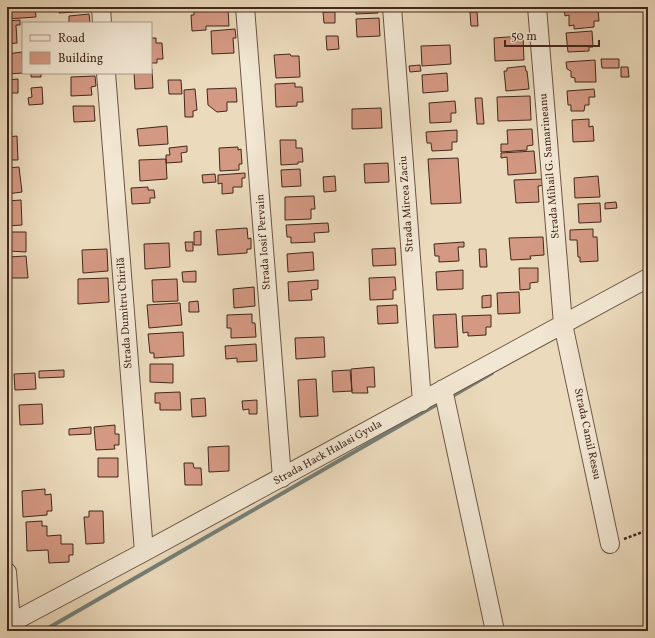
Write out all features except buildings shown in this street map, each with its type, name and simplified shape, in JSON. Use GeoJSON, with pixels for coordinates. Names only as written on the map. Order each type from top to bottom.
{"type":"FeatureCollection","features":[{"type":"Feature","properties":{"kind":"street"},"geometry":{"type":"LineString","coordinates":[[101,7],[102,22]]}},
{"type":"Feature","properties":{"kind":"street","name":"Strada Iosif Pervain"},"geometry":{"type":"LineString","coordinates":[[245,7],[282,478]]}},
{"type":"Feature","properties":{"kind":"street","name":"Strada Mircea Zaciu"},"geometry":{"type":"LineString","coordinates":[[392,7],[422,402]]}},
{"type":"Feature","properties":{"kind":"street","name":"Strada Mihail G. Samarineanu"},"geometry":{"type":"LineString","coordinates":[[537,7],[563,324]]}},
{"type":"Feature","properties":{"kind":"street","name":"Strada Dumitru Chirilă"},"geometry":{"type":"LineString","coordinates":[[106,74],[144,552]]}},
{"type":"Feature","properties":{"kind":"street","name":"Strada Hack Halasi Gyula"},"geometry":{"type":"LineString","coordinates":[[9,624],[282,478],[648,278]]}},
{"type":"Feature","properties":{"kind":"street","name":"Strada Camil Ressu"},"geometry":{"type":"LineString","coordinates":[[563,324],[610,544]]}},
{"type":"Feature","properties":{"kind":"street"},"geometry":{"type":"LineString","coordinates":[[443,389],[496,631]]}},
{"type":"Feature","properties":{"kind":"street"},"geometry":{"type":"LineString","coordinates":[[7,572],[9,624]]}},
{"type":"Feature","properties":{"kind":"path"},"geometry":{"type":"LineString","coordinates":[[610,544],[648,530]]}},
{"type":"Feature","properties":{"kind":"waterway"},"geometry":{"type":"LineString","coordinates":[[449,398],[492,373]]}},
{"type":"Feature","properties":{"kind":"waterway"},"geometry":{"type":"LineString","coordinates":[[43,631],[441,402]]}}]}
